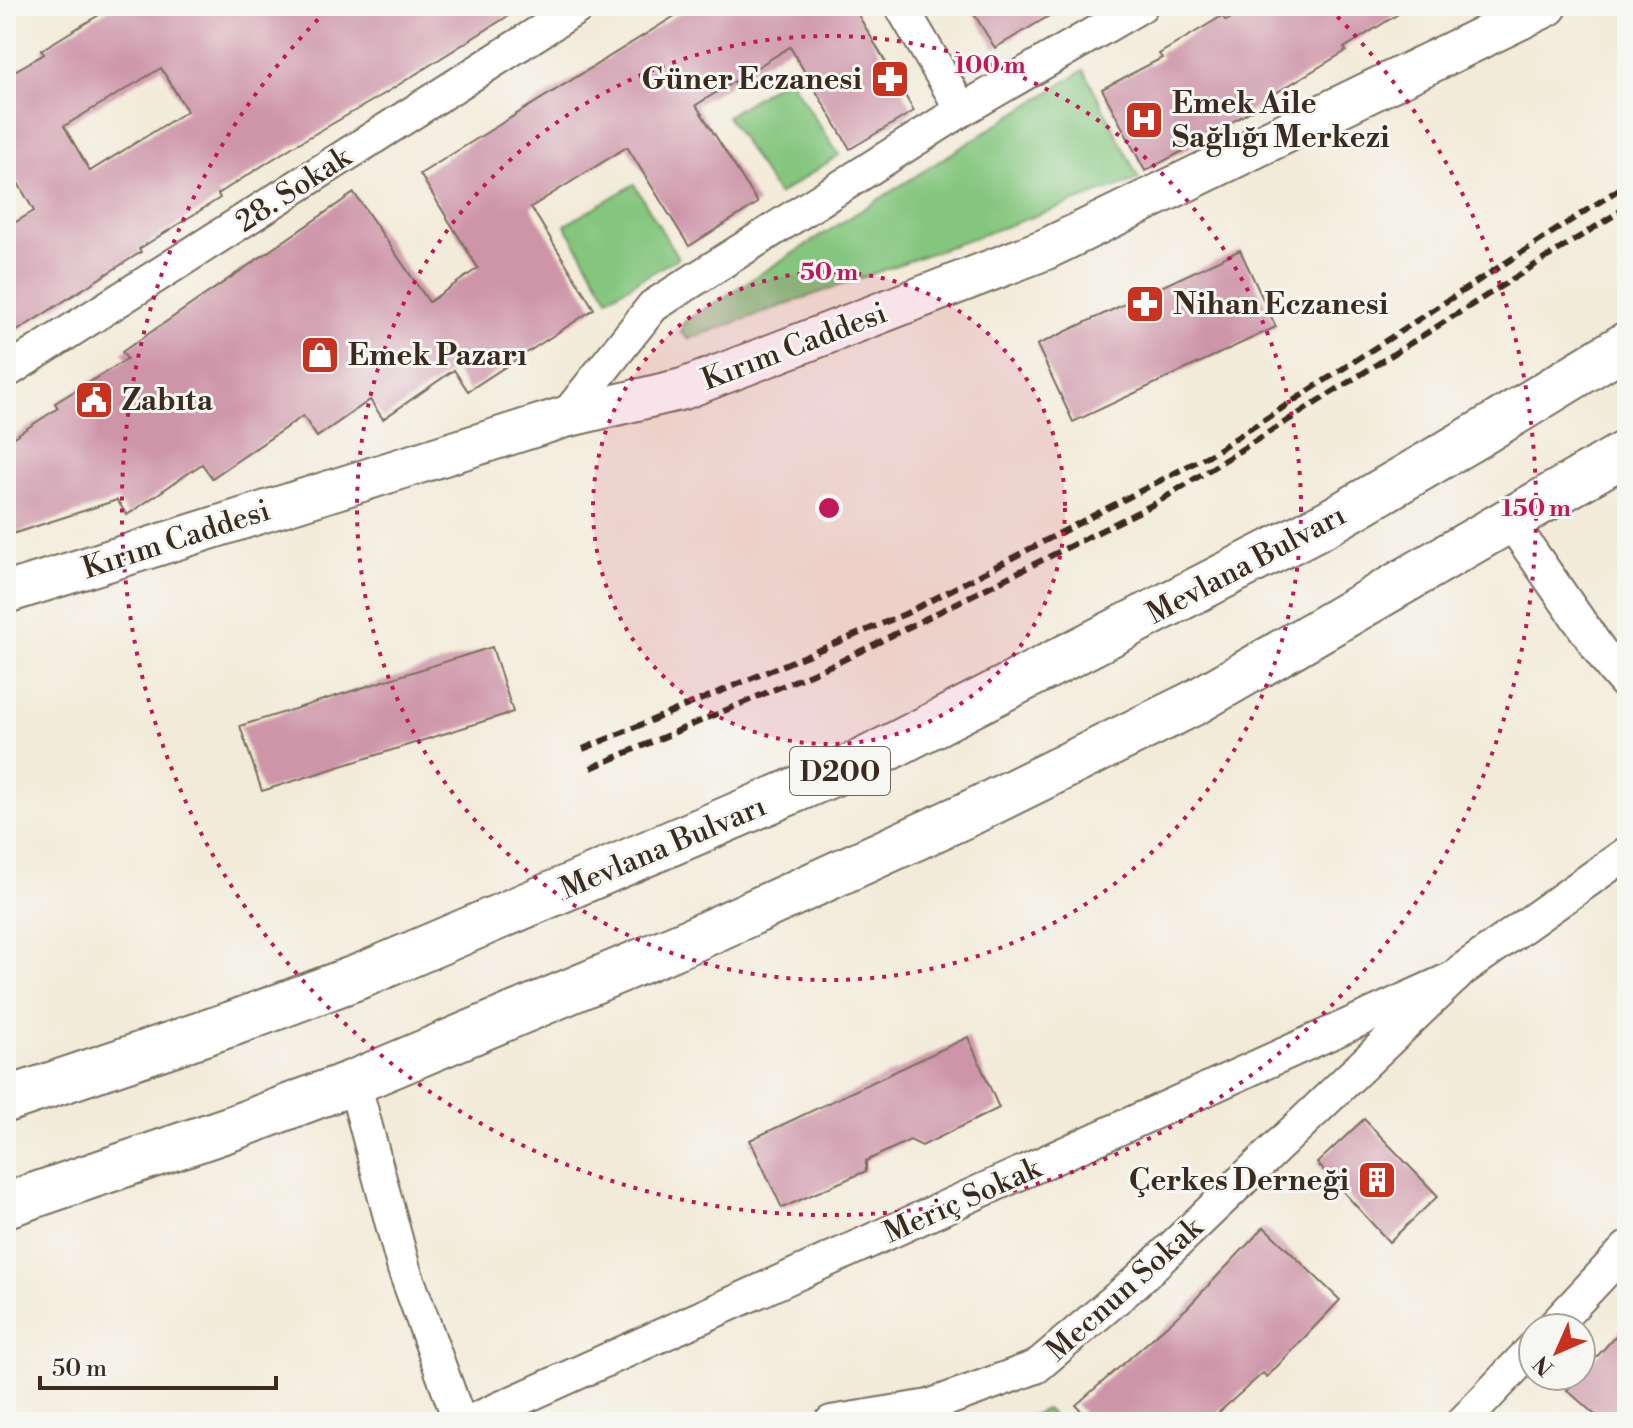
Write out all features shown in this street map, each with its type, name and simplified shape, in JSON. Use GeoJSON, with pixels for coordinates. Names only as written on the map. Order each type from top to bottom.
{"type":"FeatureCollection","features":[{"type":"Feature","properties":{"kind":"highway","name":"Mevlana Bulvarı"},"geometry":{"type":"LineString","coordinates":[[6,1100],[234,1023],[363,975],[863,761],[1331,521],[1627,344]]}},
{"type":"Feature","properties":{"kind":"highway"},"geometry":{"type":"LineString","coordinates":[[6,1205],[235,1127],[354,1082],[694,939],[968,814],[1194,703],[1627,452]]}},
{"type":"Feature","properties":{"kind":"street","name":"28. Sokak"},"geometry":{"type":"LineString","coordinates":[[6,372],[580,6]]}},
{"type":"Feature","properties":{"kind":"street"},"geometry":{"type":"LineString","coordinates":[[901,6],[962,110]]}},
{"type":"Feature","properties":{"kind":"street"},"geometry":{"type":"LineString","coordinates":[[565,417],[653,306],[962,110],[1141,6]]}},
{"type":"Feature","properties":{"kind":"street","name":"Kırım Caddesi"},"geometry":{"type":"LineString","coordinates":[[6,593],[565,417],[683,389],[1046,249],[1547,6]]}},
{"type":"Feature","properties":{"kind":"street"},"geometry":{"type":"LineString","coordinates":[[1510,521],[1627,685]]}},
{"type":"Feature","properties":{"kind":"street","name":"Mecnun Sokak"},"geometry":{"type":"LineString","coordinates":[[831,1422],[929,1414],[1036,1367],[1136,1282],[1455,977],[1627,853]]}},
{"type":"Feature","properties":{"kind":"street","name":"Meriç Sokak"},"geometry":{"type":"LineString","coordinates":[[469,1422],[1455,977]]}},
{"type":"Feature","properties":{"kind":"street"},"geometry":{"type":"LineString","coordinates":[[354,1082],[404,1269],[460,1422]]}},
{"type":"Feature","properties":{"kind":"street"},"geometry":{"type":"LineString","coordinates":[[1567,1312],[1627,1248]]}},
{"type":"Feature","properties":{"kind":"street"},"geometry":{"type":"LineString","coordinates":[[1463,1422],[1517,1365]]}},
{"type":"Feature","properties":{"kind":"green space"},"geometry":{"type":"Polygon","coordinates":[[[1084,70],[1139,179],[689,339],[681,333],[684,322],[1084,70]]]}},
{"type":"Feature","properties":{"kind":"green space"},"geometry":{"type":"Polygon","coordinates":[[[788,77],[839,155],[778,195],[727,116],[788,77]]]}},
{"type":"Feature","properties":{"kind":"green space"},"geometry":{"type":"Polygon","coordinates":[[[634,184],[678,258],[608,298],[565,225],[634,184]]]}},
{"type":"Feature","properties":{"kind":"green space"},"geometry":{"type":"Polygon","coordinates":[[[1046,1409],[1060,1422],[1017,1422],[1046,1409]]]}},
{"type":"Feature","properties":{"kind":"building"},"geometry":{"type":"Polygon","coordinates":[[[114,6],[524,6],[218,194],[220,198],[139,249],[141,252],[6,338],[6,228],[34,211],[6,162],[6,76],[44,54],[41,50],[114,6]],[[161,68],[64,126],[90,171],[187,111],[161,68]]]}},
{"type":"Feature","properties":{"kind":"building"},"geometry":{"type":"Polygon","coordinates":[[[691,6],[853,6],[914,111],[850,149],[790,47],[696,105],[758,203],[689,246],[627,147],[531,207],[594,309],[468,391],[454,370],[383,419],[370,400],[317,437],[303,416],[212,478],[202,464],[127,515],[117,500],[6,536],[6,442],[58,408],[55,403],[127,359],[122,352],[354,193],[429,302],[478,268],[420,174],[691,6]]]}},
{"type":"Feature","properties":{"kind":"building"},"geometry":{"type":"Polygon","coordinates":[[[969,6],[1066,6],[995,48],[969,6]]]}},
{"type":"Feature","properties":{"kind":"building"},"geometry":{"type":"Polygon","coordinates":[[[1251,6],[1411,6],[1272,98],[1145,171],[1102,89],[1162,58],[1159,54],[1222,16],[1226,21],[1251,6]]]}},
{"type":"Feature","properties":{"kind":"building"},"geometry":{"type":"Polygon","coordinates":[[[1240,250],[1276,327],[1073,422],[1037,345],[1240,250]]]}},
{"type":"Feature","properties":{"kind":"building"},"geometry":{"type":"Polygon","coordinates":[[[492,647],[513,712],[262,791],[240,726],[492,647]]]}},
{"type":"Feature","properties":{"kind":"building"},"geometry":{"type":"Polygon","coordinates":[[[968,1037],[999,1108],[922,1146],[910,1140],[866,1161],[866,1171],[782,1208],[750,1140],[968,1037]]]}},
{"type":"Feature","properties":{"kind":"building","name":"Çerkes Derneği"},"geometry":{"type":"Polygon","coordinates":[[[1364,1119],[1438,1196],[1389,1242],[1317,1163],[1364,1119]]]}},
{"type":"Feature","properties":{"kind":"building"},"geometry":{"type":"Polygon","coordinates":[[[1264,1227],[1340,1300],[1267,1377],[1263,1373],[1208,1422],[1091,1422],[1076,1405],[1187,1308],[1264,1227]]]}},
{"type":"Feature","properties":{"kind":"building"},"geometry":{"type":"Polygon","coordinates":[[[1627,1323],[1627,1422],[1603,1422],[1569,1392],[1597,1392],[1597,1356],[1627,1323]]]}},
{"type":"Feature","properties":{"kind":"railway"},"geometry":{"type":"LineString","coordinates":[[583,749],[905,614],[1213,453],[1627,184]]}},
{"type":"Feature","properties":{"kind":"railway"},"geometry":{"type":"LineString","coordinates":[[591,768],[843,660],[1158,502],[1627,207]]}},
{"type":"Feature","properties":{"kind":"place","name":"Güner Eczanesi"},"geometry":{"type":"Point","coordinates":[890,79]}},
{"type":"Feature","properties":{"kind":"place","name":"Emek Aile Sağlığı Merkezi"},"geometry":{"type":"Point","coordinates":[1144,120]}},
{"type":"Feature","properties":{"kind":"place","name":"Nihan Eczanesi"},"geometry":{"type":"Point","coordinates":[1145,304]}},
{"type":"Feature","properties":{"kind":"place","name":"Emek Pazarı"},"geometry":{"type":"Point","coordinates":[320,355]}},
{"type":"Feature","properties":{"kind":"place","name":"Zabıta"},"geometry":{"type":"Point","coordinates":[94,400]}},
{"type":"Feature","properties":{"kind":"place","name":"Çerkes Derneği"},"geometry":{"type":"Point","coordinates":[1377,1180]}}]}
